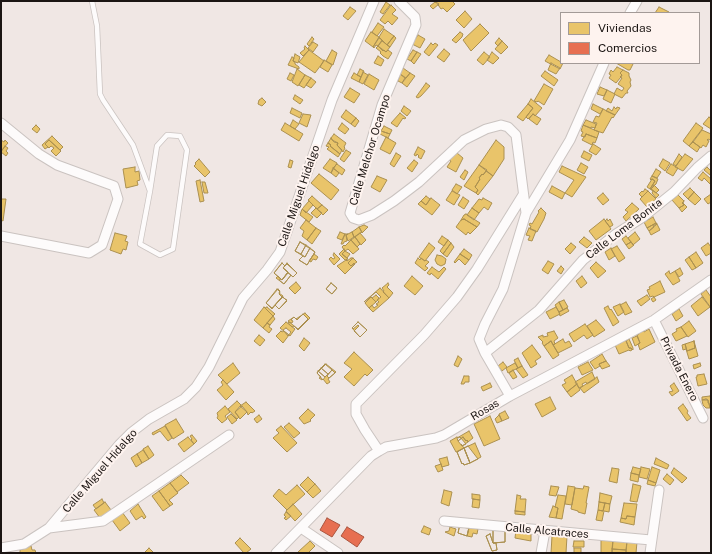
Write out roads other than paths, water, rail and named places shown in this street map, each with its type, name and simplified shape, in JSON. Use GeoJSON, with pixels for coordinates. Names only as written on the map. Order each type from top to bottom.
{"type":"FeatureCollection","features":[{"type":"Feature","properties":{"kind":"street","name":"Calle Miguel Hidalgo"},"geometry":{"type":"LineString","coordinates":[[1,548],[24,544],[49,528],[119,445],[132,432],[149,419],[184,399],[196,387],[209,367],[243,298],[280,252],[332,100],[374,1]]}},
{"type":"Feature","properties":{"kind":"street","name":"Calle Melchor Ocampo"},"geometry":{"type":"LineString","coordinates":[[399,1],[415,17],[416,25],[382,105],[350,213],[353,218],[359,220],[372,215],[419,182],[464,140],[486,129],[501,125],[508,127],[516,135],[526,213],[504,289],[485,324],[479,339],[485,353],[510,396]]}},
{"type":"Feature","properties":{"kind":"street"},"geometry":{"type":"LineString","coordinates":[[631,12],[637,1]]}},
{"type":"Feature","properties":{"kind":"street"},"geometry":{"type":"LineString","coordinates":[[526,213],[570,140],[604,64]]}},
{"type":"Feature","properties":{"kind":"street"},"geometry":{"type":"LineString","coordinates":[[1,124],[39,154],[51,161],[114,186],[118,199],[102,245],[89,253],[1,236]]}},
{"type":"Feature","properties":{"kind":"street","name":"Calle Loma Bonita"},"geometry":{"type":"LineString","coordinates":[[485,353],[539,310],[583,260],[616,234],[643,217],[674,192],[711,156]]}},
{"type":"Feature","properties":{"kind":"street"},"geometry":{"type":"LineString","coordinates":[[379,451],[356,414],[356,404],[424,335],[457,297],[477,269],[523,195]]}},
{"type":"Feature","properties":{"kind":"street","name":"Rosas"},"geometry":{"type":"LineString","coordinates":[[276,553],[371,456],[386,447],[440,436],[510,396],[654,320],[711,280]]}},
{"type":"Feature","properties":{"kind":"street","name":"Privada Enero"},"geometry":{"type":"LineString","coordinates":[[654,320],[703,418]]}},
{"type":"Feature","properties":{"kind":"street","name":"Calle Miguel Hidalgo"},"geometry":{"type":"LineString","coordinates":[[49,528],[102,521],[229,435]]}},
{"type":"Feature","properties":{"kind":"street"},"geometry":{"type":"LineString","coordinates":[[650,553],[658,490]]}},
{"type":"Feature","properties":{"kind":"street","name":"Calle Alcatraces"},"geometry":{"type":"LineString","coordinates":[[444,521],[651,540]]}},
{"type":"Feature","properties":{"kind":"street"},"geometry":{"type":"LineString","coordinates":[[301,528],[338,553]]}},
{"type":"Feature","properties":{"kind":"street"},"geometry":{"type":"LineString","coordinates":[[541,553],[545,531]]}},
{"type":"Feature","properties":{"kind":"lane"},"geometry":{"type":"LineString","coordinates":[[92,1],[97,26],[100,94],[102,100],[133,145],[150,191],[140,244],[160,255],[173,249],[187,150],[180,136],[167,135],[156,146],[150,191]]}}]}
